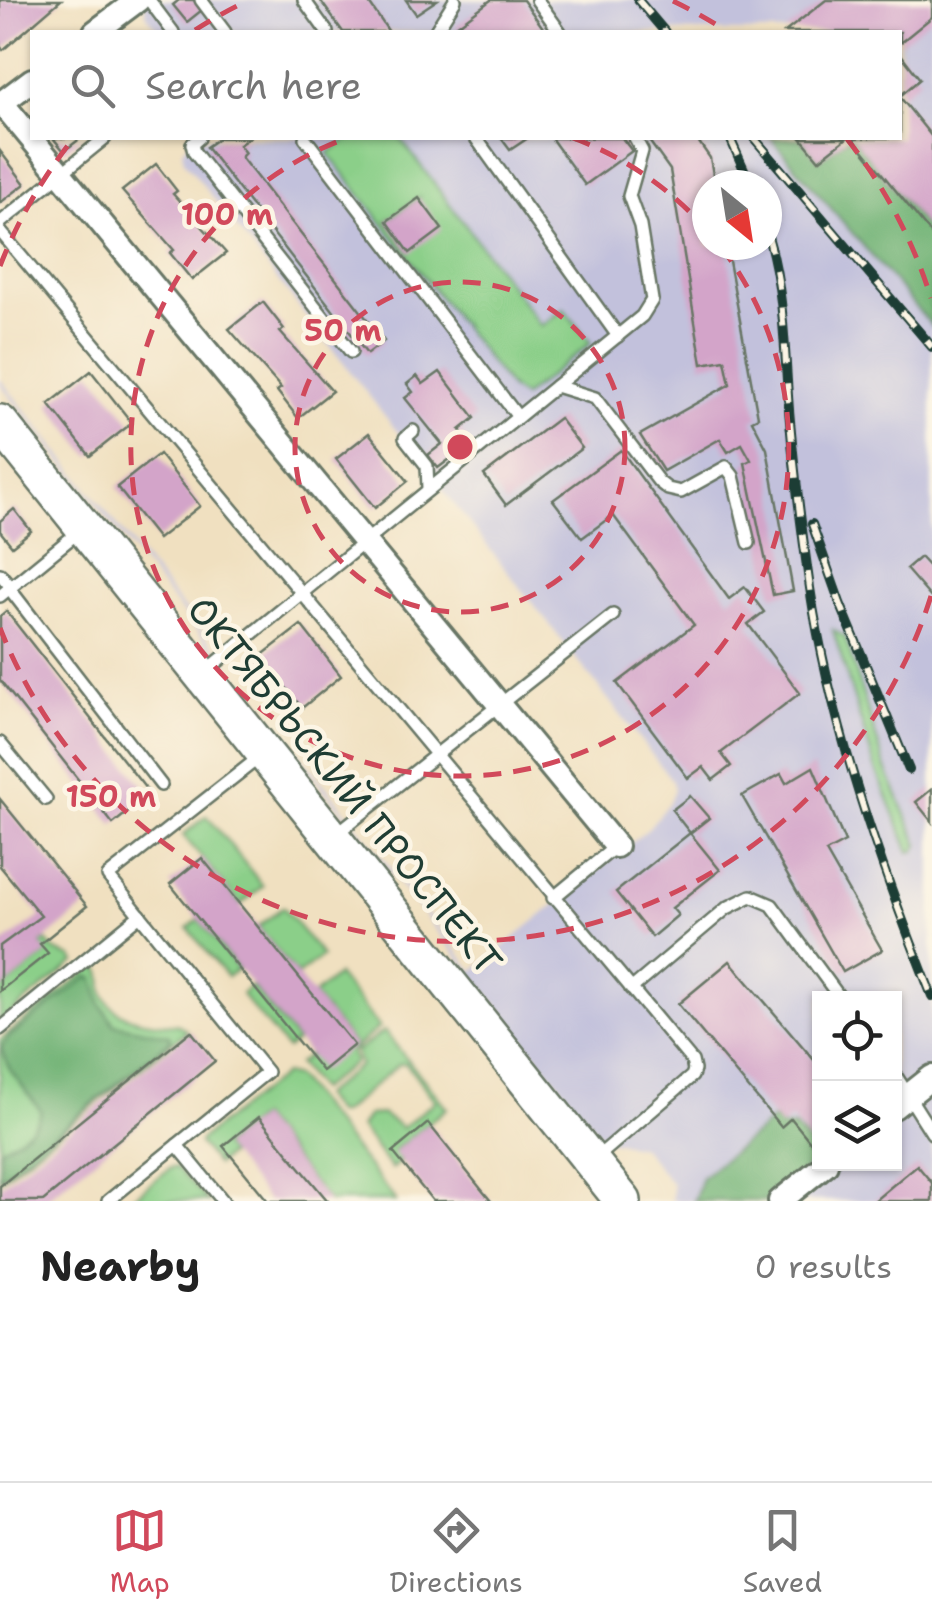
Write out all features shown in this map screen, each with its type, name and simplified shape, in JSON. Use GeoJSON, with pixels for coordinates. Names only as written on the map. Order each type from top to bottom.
{"type":"FeatureCollection","features":[{"type":"Feature","properties":{"kind":"main road","name":"ОКТЯБРЬСКИЙ ПРОСПЕКТ"},"geometry":{"type":"LineString","coordinates":[[0,423],[623,1201]]}},
{"type":"Feature","properties":{"kind":"street"},"geometry":{"type":"LineString","coordinates":[[98,30],[138,0]]}},
{"type":"Feature","properties":{"kind":"street"},"geometry":{"type":"LineString","coordinates":[[30,81],[1,102],[30,137]]}},
{"type":"Feature","properties":{"kind":"street"},"geometry":{"type":"LineString","coordinates":[[33,140],[616,846]]}},
{"type":"Feature","properties":{"kind":"street"},"geometry":{"type":"LineString","coordinates":[[902,1101],[932,1077]]}},
{"type":"Feature","properties":{"kind":"street"},"geometry":{"type":"LineString","coordinates":[[780,1201],[805,1193],[821,1171]]}},
{"type":"Feature","properties":{"kind":"lane"},"geometry":{"type":"LineString","coordinates":[[149,0],[172,30]]}},
{"type":"Feature","properties":{"kind":"lane"},"geometry":{"type":"LineString","coordinates":[[201,0],[224,30]]}},
{"type":"Feature","properties":{"kind":"lane"},"geometry":{"type":"LineString","coordinates":[[304,0],[326,30]]}},
{"type":"Feature","properties":{"kind":"lane"},"geometry":{"type":"LineString","coordinates":[[435,30],[455,0]]}},
{"type":"Feature","properties":{"kind":"lane"},"geometry":{"type":"LineString","coordinates":[[536,0],[558,30]]}},
{"type":"Feature","properties":{"kind":"lane"},"geometry":{"type":"LineString","coordinates":[[0,222],[103,140]]}},
{"type":"Feature","properties":{"kind":"lane"},"geometry":{"type":"LineString","coordinates":[[197,140],[192,144],[194,152],[351,352]]}},
{"type":"Feature","properties":{"kind":"lane"},"geometry":{"type":"LineString","coordinates":[[307,140],[518,417]]}},
{"type":"Feature","properties":{"kind":"lane"},"geometry":{"type":"LineString","coordinates":[[477,140],[618,336]]}},
{"type":"Feature","properties":{"kind":"lane"},"geometry":{"type":"LineString","coordinates":[[202,675],[642,316],[652,300],[640,226],[629,196],[642,151],[636,140]]}},
{"type":"Feature","properties":{"kind":"lane"},"geometry":{"type":"LineString","coordinates":[[0,230],[688,1055],[694,1070],[692,1076],[592,1162]]}},
{"type":"Feature","properties":{"kind":"lane"},"geometry":{"type":"LineString","coordinates":[[556,386],[595,398],[668,490],[682,492],[726,466],[734,476],[749,543]]}},
{"type":"Feature","properties":{"kind":"lane"},"geometry":{"type":"LineString","coordinates":[[413,432],[405,438],[427,466],[428,488]]}},
{"type":"Feature","properties":{"kind":"lane"},"geometry":{"type":"LineString","coordinates":[[7,590],[84,528]]}},
{"type":"Feature","properties":{"kind":"lane"},"geometry":{"type":"LineString","coordinates":[[0,574],[7,590],[161,784]]}},
{"type":"Feature","properties":{"kind":"lane"},"geometry":{"type":"LineString","coordinates":[[333,837],[613,615]]}},
{"type":"Feature","properties":{"kind":"lane"},"geometry":{"type":"LineString","coordinates":[[0,744],[46,800]]}},
{"type":"Feature","properties":{"kind":"lane"},"geometry":{"type":"LineString","coordinates":[[108,1201],[267,1072],[108,876],[264,753]]}},
{"type":"Feature","properties":{"kind":"lane"},"geometry":{"type":"LineString","coordinates":[[554,898],[616,846]]}},
{"type":"Feature","properties":{"kind":"lane"},"geometry":{"type":"LineString","coordinates":[[631,989],[728,908],[751,896],[772,904],[835,991]]}},
{"type":"Feature","properties":{"kind":"lane"},"geometry":{"type":"LineString","coordinates":[[0,1029],[140,915]]}},
{"type":"Feature","properties":{"kind":"lane"},"geometry":{"type":"LineString","coordinates":[[902,1101],[932,1133]]}},
{"type":"Feature","properties":{"kind":"lane"},"geometry":{"type":"LineString","coordinates":[[177,1145],[222,1201]]}},
{"type":"Feature","properties":{"kind":"shaded area"},"geometry":{"type":"Polygon","coordinates":[[[144,0],[932,0],[932,1201],[672,1201],[672,1184],[642,1147],[603,1139],[0,384],[0,379],[473,971],[647,830],[669,802],[674,789],[671,779],[184,161],[182,151],[190,140],[902,140],[902,30],[158,30],[147,16],[144,0]]]}},
{"type":"Feature","properties":{"kind":"green space"},"geometry":{"type":"Polygon","coordinates":[[[346,140],[402,140],[541,326],[564,309],[591,343],[523,397],[511,389],[328,153],[346,140]],[[419,198],[387,221],[410,252],[419,198]]]}},
{"type":"Feature","properties":{"kind":"green space"},"geometry":{"type":"Polygon","coordinates":[[[773,140],[803,140],[819,160],[844,140],[855,140],[932,235],[932,326],[773,140]]]}},
{"type":"Feature","properties":{"kind":"green space"},"geometry":{"type":"Polygon","coordinates":[[[833,630],[845,637],[885,766],[919,845],[915,851],[910,852],[875,767],[833,630]]]}},
{"type":"Feature","properties":{"kind":"green space"},"geometry":{"type":"Polygon","coordinates":[[[207,816],[263,886],[240,905],[183,835],[207,816]]]}},
{"type":"Feature","properties":{"kind":"green space"},"geometry":{"type":"Polygon","coordinates":[[[283,907],[322,956],[297,975],[258,927],[283,907]]]}},
{"type":"Feature","properties":{"kind":"green space"},"geometry":{"type":"Polygon","coordinates":[[[199,919],[238,969],[227,977],[188,928],[199,919]]]}},
{"type":"Feature","properties":{"kind":"green space"},"geometry":{"type":"Polygon","coordinates":[[[45,940],[75,962],[0,1022],[0,991],[47,953],[40,944],[45,940]]]}},
{"type":"Feature","properties":{"kind":"green space"},"geometry":{"type":"Polygon","coordinates":[[[93,967],[99,968],[103,991],[115,1009],[135,1019],[179,1025],[187,1031],[0,1180],[0,1040],[93,967]]]}},
{"type":"Feature","properties":{"kind":"green space"},"geometry":{"type":"Polygon","coordinates":[[[337,975],[379,1027],[350,1052],[355,1062],[319,1090],[298,1064],[309,1055],[354,1045],[313,995],[337,975]]]}},
{"type":"Feature","properties":{"kind":"green space"},"geometry":{"type":"Polygon","coordinates":[[[88,977],[94,978],[101,1005],[114,1024],[169,1035],[171,1040],[0,1178],[0,1149],[30,1129],[41,1111],[10,1070],[1,1048],[9,1037],[88,977]]]}},
{"type":"Feature","properties":{"kind":"green space"},"geometry":{"type":"Polygon","coordinates":[[[252,986],[297,1041],[287,1049],[241,994],[252,986]]]}},
{"type":"Feature","properties":{"kind":"green space"},"geometry":{"type":"Polygon","coordinates":[[[384,1031],[447,1108],[394,1151],[401,1161],[391,1169],[360,1127],[368,1115],[382,1114],[402,1128],[435,1101],[406,1064],[399,1064],[343,1112],[336,1114],[322,1096],[360,1065],[355,1052],[384,1031]]]}},
{"type":"Feature","properties":{"kind":"green space"},"geometry":{"type":"Polygon","coordinates":[[[284,1074],[296,1077],[396,1201],[328,1201],[259,1117],[223,1146],[229,1154],[217,1165],[199,1144],[200,1140],[284,1074]]]}},
{"type":"Feature","properties":{"kind":"green space"},"geometry":{"type":"Polygon","coordinates":[[[774,1119],[783,1128],[795,1127],[812,1148],[812,1163],[772,1201],[694,1201],[702,1177],[774,1119]]]}},
{"type":"Feature","properties":{"kind":"green space"},"geometry":{"type":"Polygon","coordinates":[[[176,1167],[208,1201],[129,1201],[170,1168],[176,1167]]]}},
{"type":"Feature","properties":{"kind":"building"},"geometry":{"type":"Polygon","coordinates":[[[0,0],[61,0],[3,50],[0,0]]]}},
{"type":"Feature","properties":{"kind":"building"},"geometry":{"type":"Polygon","coordinates":[[[179,0],[195,0],[202,10],[187,22],[173,5],[179,0]]]}},
{"type":"Feature","properties":{"kind":"building"},"geometry":{"type":"Polygon","coordinates":[[[320,0],[367,0],[388,30],[342,30],[320,0]]]}},
{"type":"Feature","properties":{"kind":"building"},"geometry":{"type":"Polygon","coordinates":[[[406,0],[437,0],[416,14],[406,0]]]}},
{"type":"Feature","properties":{"kind":"building"},"geometry":{"type":"Polygon","coordinates":[[[491,0],[523,0],[545,30],[459,30],[456,26],[491,0]]]}},
{"type":"Feature","properties":{"kind":"building"},"geometry":{"type":"Polygon","coordinates":[[[826,0],[932,0],[932,17],[902,41],[902,30],[788,30],[826,0]]]}},
{"type":"Feature","properties":{"kind":"building"},"geometry":{"type":"Polygon","coordinates":[[[902,56],[920,79],[902,94],[902,56]]]}},
{"type":"Feature","properties":{"kind":"building"},"geometry":{"type":"Polygon","coordinates":[[[902,100],[932,137],[932,235],[855,140],[902,140],[902,100]]]}},
{"type":"Feature","properties":{"kind":"building"},"geometry":{"type":"Polygon","coordinates":[[[55,140],[78,140],[64,151],[55,140]]]}},
{"type":"Feature","properties":{"kind":"building"},"geometry":{"type":"Polygon","coordinates":[[[216,140],[246,140],[239,145],[245,153],[241,157],[384,341],[367,354],[206,147],[216,140]]]}},
{"type":"Feature","properties":{"kind":"building"},"geometry":{"type":"Polygon","coordinates":[[[502,140],[525,140],[510,150],[502,140]]]}},
{"type":"Feature","properties":{"kind":"building"},"geometry":{"type":"Polygon","coordinates":[[[552,140],[624,140],[632,151],[585,185],[552,140]]]}},
{"type":"Feature","properties":{"kind":"building"},"geometry":{"type":"Polygon","coordinates":[[[648,140],[697,140],[710,158],[712,170],[692,170],[692,260],[729,260],[758,417],[752,420],[767,449],[793,591],[773,595],[745,463],[751,460],[742,444],[728,452],[720,439],[663,471],[640,435],[730,384],[725,360],[702,364],[670,170],[648,140]]]}},
{"type":"Feature","properties":{"kind":"building"},"geometry":{"type":"Polygon","coordinates":[[[803,140],[844,140],[819,160],[803,140]]]}},
{"type":"Feature","properties":{"kind":"building"},"geometry":{"type":"Polygon","coordinates":[[[0,151],[25,184],[0,203],[0,151]]]}},
{"type":"Feature","properties":{"kind":"building"},"geometry":{"type":"Polygon","coordinates":[[[156,164],[177,191],[173,194],[226,253],[192,280],[170,253],[174,250],[122,191],[156,164]]]}},
{"type":"Feature","properties":{"kind":"building"},"geometry":{"type":"Polygon","coordinates":[[[419,198],[442,229],[410,253],[387,221],[419,198]]]}},
{"type":"Feature","properties":{"kind":"building"},"geometry":{"type":"Polygon","coordinates":[[[263,302],[284,329],[280,332],[332,391],[298,418],[277,391],[281,388],[229,329],[263,302]]]}},
{"type":"Feature","properties":{"kind":"building"},"geometry":{"type":"Polygon","coordinates":[[[91,371],[132,423],[90,456],[49,404],[91,371]]]}},
{"type":"Feature","properties":{"kind":"building"},"geometry":{"type":"Polygon","coordinates":[[[440,372],[475,418],[460,430],[470,444],[438,468],[428,455],[442,444],[405,398],[413,392],[407,384],[417,376],[423,384],[440,372]]]}},
{"type":"Feature","properties":{"kind":"building"},"geometry":{"type":"Polygon","coordinates":[[[559,418],[582,448],[506,505],[484,475],[559,418]]]}},
{"type":"Feature","properties":{"kind":"building"},"geometry":{"type":"Polygon","coordinates":[[[369,433],[408,481],[375,508],[336,459],[369,433]]]}},
{"type":"Feature","properties":{"kind":"building"},"geometry":{"type":"Polygon","coordinates":[[[621,450],[729,599],[745,587],[764,612],[748,624],[800,693],[721,753],[731,766],[713,780],[703,767],[688,778],[617,683],[694,625],[613,515],[582,538],[553,500],[621,450]]]}},
{"type":"Feature","properties":{"kind":"building"},"geometry":{"type":"Polygon","coordinates":[[[159,454],[200,506],[158,539],[117,487],[159,454]]]}},
{"type":"Feature","properties":{"kind":"building"},"geometry":{"type":"Polygon","coordinates":[[[14,509],[31,531],[12,546],[0,531],[0,521],[14,509]]]}},
{"type":"Feature","properties":{"kind":"building"},"geometry":{"type":"Polygon","coordinates":[[[920,557],[932,570],[932,599],[906,569],[920,557]]]}},
{"type":"Feature","properties":{"kind":"building"},"geometry":{"type":"Polygon","coordinates":[[[6,611],[150,794],[113,824],[0,680],[0,616],[6,611]]]}},
{"type":"Feature","properties":{"kind":"building"},"geometry":{"type":"Polygon","coordinates":[[[301,625],[341,676],[302,708],[261,656],[301,625]]]}},
{"type":"Feature","properties":{"kind":"building"},"geometry":{"type":"Polygon","coordinates":[[[813,767],[845,842],[826,852],[882,950],[843,972],[742,796],[781,774],[786,783],[813,767]]]}},
{"type":"Feature","properties":{"kind":"building"},"geometry":{"type":"Polygon","coordinates":[[[932,789],[932,822],[916,802],[932,789]]]}},
{"type":"Feature","properties":{"kind":"building"},"geometry":{"type":"Polygon","coordinates":[[[690,796],[709,818],[690,833],[672,810],[690,796]]]}},
{"type":"Feature","properties":{"kind":"building"},"geometry":{"type":"Polygon","coordinates":[[[0,799],[87,906],[40,944],[48,953],[0,991],[0,946],[41,916],[0,866],[0,799]]]}},
{"type":"Feature","properties":{"kind":"building"},"geometry":{"type":"Polygon","coordinates":[[[690,833],[720,870],[672,908],[678,915],[652,937],[616,892],[690,833]]]}},
{"type":"Feature","properties":{"kind":"building"},"geometry":{"type":"Polygon","coordinates":[[[202,858],[354,1045],[322,1071],[170,884],[202,858]]]}},
{"type":"Feature","properties":{"kind":"building"},"geometry":{"type":"Polygon","coordinates":[[[730,961],[812,1058],[812,1144],[791,1118],[781,1127],[678,1004],[730,961]]]}},
{"type":"Feature","properties":{"kind":"building"},"geometry":{"type":"Polygon","coordinates":[[[191,1031],[215,1061],[43,1201],[0,1201],[0,1186],[191,1031]]]}},
{"type":"Feature","properties":{"kind":"building"},"geometry":{"type":"Polygon","coordinates":[[[259,1117],[328,1201],[268,1201],[223,1146],[259,1117]]]}},
{"type":"Feature","properties":{"kind":"building"},"geometry":{"type":"Polygon","coordinates":[[[428,1123],[491,1201],[433,1201],[393,1152],[428,1123]]]}},
{"type":"Feature","properties":{"kind":"building"},"geometry":{"type":"Polygon","coordinates":[[[917,1165],[932,1183],[932,1201],[874,1201],[917,1165]]]}},
{"type":"Feature","properties":{"kind":"railway"},"geometry":{"type":"LineString","coordinates":[[638,0],[663,30]]}},
{"type":"Feature","properties":{"kind":"railway"},"geometry":{"type":"LineString","coordinates":[[731,140],[744,170]]}},
{"type":"Feature","properties":{"kind":"railway"},"geometry":{"type":"LineString","coordinates":[[756,140],[932,347]]}},
{"type":"Feature","properties":{"kind":"railway"},"geometry":{"type":"LineString","coordinates":[[774,260],[781,303],[796,484],[819,640],[859,795],[932,996]]}},
{"type":"Feature","properties":{"kind":"railway"},"geometry":{"type":"LineString","coordinates":[[812,524],[909,770]]}}]}
